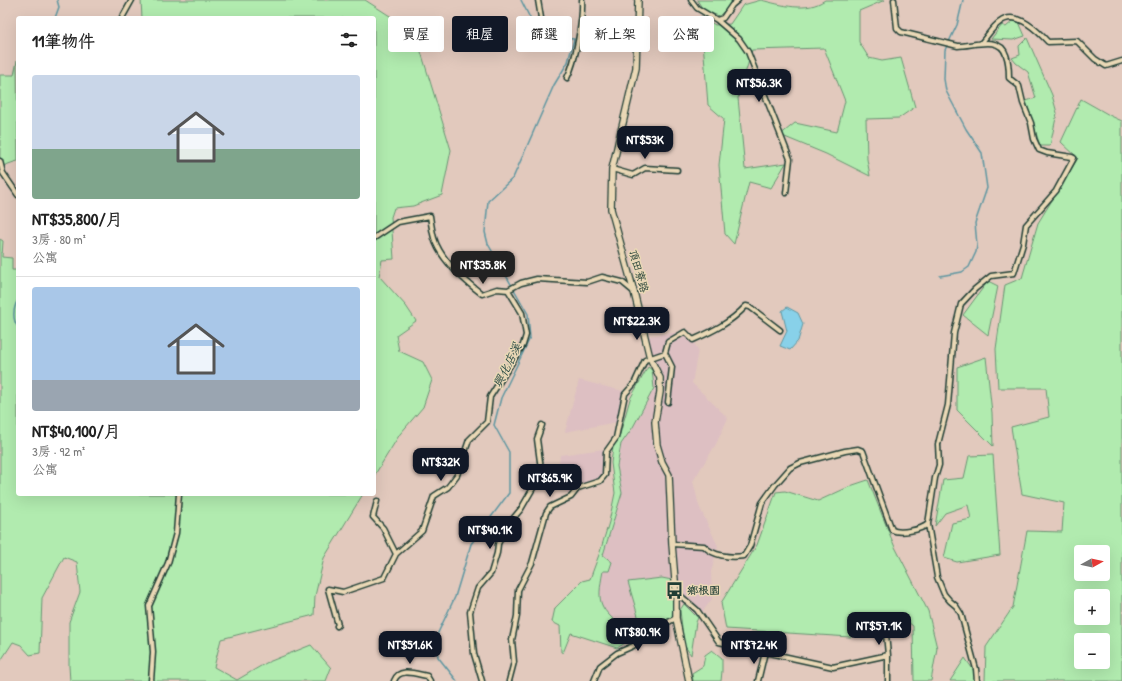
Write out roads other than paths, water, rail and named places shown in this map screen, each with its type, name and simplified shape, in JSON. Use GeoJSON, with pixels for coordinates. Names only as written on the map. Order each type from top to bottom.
{"type":"FeatureCollection","features":[{"type":"Feature","properties":{"kind":"street"},"geometry":{"type":"LineString","coordinates":[[123,16],[132,0]]}},
{"type":"Feature","properties":{"kind":"street"},"geometry":{"type":"LineString","coordinates":[[538,0],[541,16]]}},
{"type":"Feature","properties":{"kind":"street"},"geometry":{"type":"LineString","coordinates":[[567,78],[572,69],[583,10],[582,0]]}},
{"type":"Feature","properties":{"kind":"street","name":"頂田寮路"},"geometry":{"type":"LineString","coordinates":[[638,0],[636,68],[612,169],[611,209],[634,292],[650,358],[660,378],[660,392],[655,422],[657,445],[662,462],[669,475],[676,592],[676,618],[689,681]]}},
{"type":"Feature","properties":{"kind":"street"},"geometry":{"type":"LineString","coordinates":[[690,0],[697,8],[717,20],[740,39],[748,52],[790,159],[786,194]]}},
{"type":"Feature","properties":{"kind":"street"},"geometry":{"type":"LineString","coordinates":[[717,20],[723,18],[732,5],[738,0]]}},
{"type":"Feature","properties":{"kind":"street"},"geometry":{"type":"LineString","coordinates":[[894,0],[898,28],[901,32],[958,46],[995,43],[1003,48],[1007,56],[1009,78],[1019,86],[1023,104],[1039,150],[1047,153],[1072,156],[1074,158],[1056,191],[1026,225],[1023,244],[1014,273],[992,276],[975,289],[961,304],[954,333],[948,405],[938,444],[939,465],[935,478],[928,524],[937,577],[944,594],[956,606],[961,614],[976,669],[977,681]]}},
{"type":"Feature","properties":{"kind":"street"},"geometry":{"type":"LineString","coordinates":[[981,44],[999,22],[1006,18],[1013,18],[1021,20],[1034,27],[1048,42],[1077,41],[1095,59],[1106,66],[1122,61]]}},
{"type":"Feature","properties":{"kind":"street"},"geometry":{"type":"LineString","coordinates":[[0,161],[3,172],[16,192]]}},
{"type":"Feature","properties":{"kind":"street"},"geometry":{"type":"LineString","coordinates":[[612,169],[634,175],[645,168],[677,170]]}},
{"type":"Feature","properties":{"kind":"street"},"geometry":{"type":"LineString","coordinates":[[376,237],[398,222],[430,216],[434,239],[443,256],[470,285],[482,294],[497,289],[508,290],[521,283],[537,278],[587,282],[602,277],[622,282],[634,292]]}},
{"type":"Feature","properties":{"kind":"street"},"geometry":{"type":"LineString","coordinates":[[337,626],[338,625],[328,589],[343,592],[384,578],[396,554],[422,531],[434,496],[448,488],[457,475],[469,440],[487,422],[490,397],[522,345],[526,335],[522,313],[508,290]]}},
{"type":"Feature","properties":{"kind":"street"},"geometry":{"type":"LineString","coordinates":[[668,402],[672,367],[665,353],[668,342],[685,332],[693,340],[722,326],[735,317],[746,306],[750,307],[780,330]]}},
{"type":"Feature","properties":{"kind":"street"},"geometry":{"type":"LineString","coordinates":[[509,681],[514,662],[512,640],[517,616],[518,590],[532,563],[546,513],[550,508],[570,497],[578,488],[600,481],[605,475],[606,452],[616,438],[625,394],[634,384],[645,360],[665,353]]}},
{"type":"Feature","properties":{"kind":"street"},"geometry":{"type":"LineString","coordinates":[[482,681],[474,654],[470,612],[478,588],[491,573],[498,553],[498,544],[506,528],[521,509],[536,483],[541,469],[537,439],[542,425]]}},
{"type":"Feature","properties":{"kind":"street"},"geometry":{"type":"LineString","coordinates":[[672,544],[704,546],[709,552],[733,558],[744,556],[750,546],[762,503],[790,468],[800,463],[858,449],[863,451],[892,530],[896,532],[923,528],[928,524]]}},
{"type":"Feature","properties":{"kind":"street"},"geometry":{"type":"LineString","coordinates":[[151,681],[153,652],[149,606],[168,563],[176,533],[179,496]]}},
{"type":"Feature","properties":{"kind":"street"},"geometry":{"type":"LineString","coordinates":[[377,501],[373,518],[383,528],[396,554]]}},
{"type":"Feature","properties":{"kind":"street"},"geometry":{"type":"LineString","coordinates":[[676,592],[697,610],[719,642],[833,667],[888,655]]}},
{"type":"Feature","properties":{"kind":"street"},"geometry":{"type":"LineString","coordinates":[[594,681],[600,666],[617,653],[633,646],[654,630],[676,618]]}},
{"type":"Feature","properties":{"kind":"street"},"geometry":{"type":"LineString","coordinates":[[886,634],[888,681]]}},
{"type":"Feature","properties":{"kind":"street"},"geometry":{"type":"LineString","coordinates":[[758,681],[765,652]]}},
{"type":"Feature","properties":{"kind":"street"},"geometry":{"type":"LineString","coordinates":[[394,681],[395,677],[399,674],[406,672],[427,676],[430,681]]}},
{"type":"Feature","properties":{"kind":"water"},"geometry":{"type":"Polygon","coordinates":[[[787,307],[798,313],[803,324],[798,341],[790,350],[780,346],[787,331],[782,311],[787,307]]]}},
{"type":"Feature","properties":{"kind":"waterway"},"geometry":{"type":"LineString","coordinates":[[56,16],[59,7],[57,0]]}},
{"type":"Feature","properties":{"kind":"waterway","name":"興化店溪"},"geometry":{"type":"LineString","coordinates":[[457,681],[438,657],[436,637],[455,597],[471,544],[509,493],[509,452],[494,425],[501,398],[530,338],[528,314],[488,244],[485,232],[488,201],[513,178],[554,85],[568,62],[574,39],[548,37],[535,28],[521,0]]}},
{"type":"Feature","properties":{"kind":"waterway"},"geometry":{"type":"LineString","coordinates":[[940,276],[962,272],[969,267],[976,252],[977,245],[975,223],[987,188],[982,153],[966,129],[946,91],[944,79],[945,50],[957,25],[963,0]]}},
{"type":"Feature","properties":{"kind":"waterway"},"geometry":{"type":"LineString","coordinates":[[16,305],[14,314],[16,324]]}},
{"type":"Feature","properties":{"kind":"place","name":"鄉根園"},"geometry":{"type":"Point","coordinates":[674,590]}}]}
